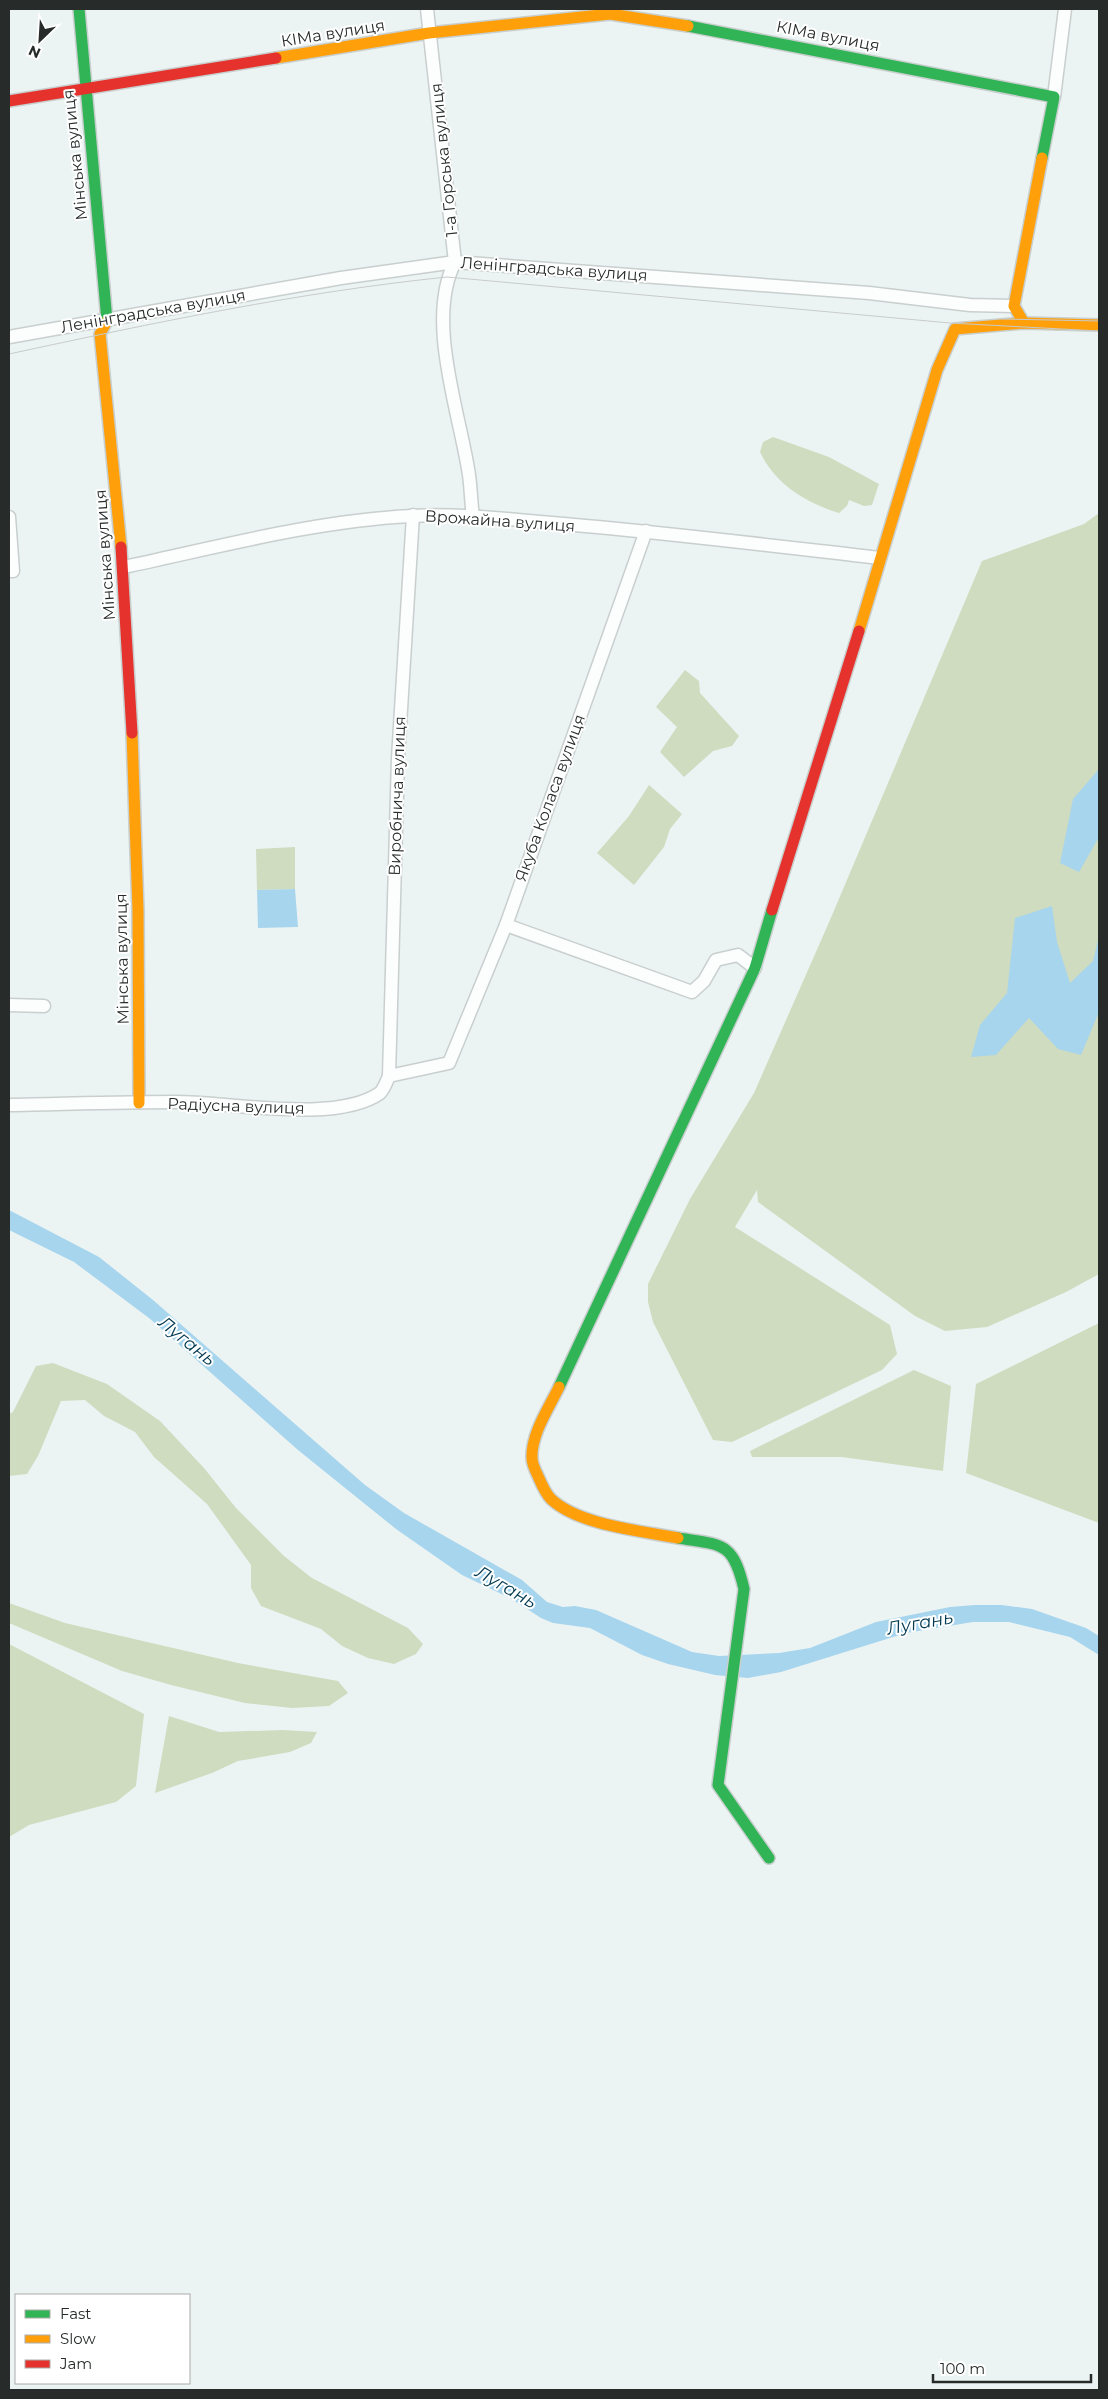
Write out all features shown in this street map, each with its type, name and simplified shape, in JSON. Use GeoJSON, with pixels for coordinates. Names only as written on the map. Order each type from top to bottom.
{"type":"FeatureCollection","features":[{"type":"Feature","properties":{"kind":"street","name":"Мінська вулиця"},"geometry":{"type":"LineString","coordinates":[[79,9],[85,90],[108,318],[100,334],[124,566],[139,938],[138,1104]]}},
{"type":"Feature","properties":{"kind":"street","name":"1-а Горська вулиця"},"geometry":{"type":"LineString","coordinates":[[428,9],[429,33],[455,262],[447,277],[444,292],[445,333],[449,375],[469,474],[472,517]]}},
{"type":"Feature","properties":{"kind":"street"},"geometry":{"type":"LineString","coordinates":[[1024,323],[1014,306],[1054,97],[1065,9]]}},
{"type":"Feature","properties":{"kind":"street","name":"КІМа вулиця"},"geometry":{"type":"LineString","coordinates":[[9,101],[429,33],[610,14],[713,30],[1054,97]]}},
{"type":"Feature","properties":{"kind":"street","name":"Ленінградська вулиця"},"geometry":{"type":"LineString","coordinates":[[9,337],[340,278],[455,262],[869,294],[970,305],[1014,306]]}},
{"type":"Feature","properties":{"kind":"street"},"geometry":{"type":"LineString","coordinates":[[769,1858],[718,1785],[744,1589],[738,1565],[732,1551],[720,1545],[603,1522],[569,1511],[551,1499],[532,1460],[536,1436],[756,968],[937,370],[955,329],[1024,323],[1099,325]]}},
{"type":"Feature","properties":{"kind":"street","name":"Врожайна вулиця"},"geometry":{"type":"LineString","coordinates":[[124,566],[273,536],[375,518],[413,515],[472,517],[646,531],[880,558]]}},
{"type":"Feature","properties":{"kind":"street","name":"Виробнича вулиця"},"geometry":{"type":"LineString","coordinates":[[389,1076],[398,758],[413,515]]}},
{"type":"Feature","properties":{"kind":"street"},"geometry":{"type":"LineString","coordinates":[[9,517],[13,571],[9,571]]}},
{"type":"Feature","properties":{"kind":"street","name":"Якуба Коласа вулиця"},"geometry":{"type":"LineString","coordinates":[[389,1076],[449,1063],[506,925],[646,531]]}},
{"type":"Feature","properties":{"kind":"street"},"geometry":{"type":"LineString","coordinates":[[506,925],[692,992],[704,981],[716,960],[738,955],[756,968]]}},
{"type":"Feature","properties":{"kind":"street"},"geometry":{"type":"LineString","coordinates":[[9,1005],[44,1006]]}},
{"type":"Feature","properties":{"kind":"street","name":"Радіусна вулиця"},"geometry":{"type":"LineString","coordinates":[[9,1105],[178,1102],[282,1109],[326,1108],[357,1102],[381,1092],[389,1076]]}},
{"type":"Feature","properties":{"kind":"green space"},"geometry":{"type":"Polygon","coordinates":[[[773,437],[829,457],[879,484],[872,505],[864,506],[849,500],[847,506],[839,513],[803,498],[774,474],[760,452],[763,442],[773,437]]]}},
{"type":"Feature","properties":{"kind":"green space"},"geometry":{"type":"Polygon","coordinates":[[[1099,513],[1099,1274],[1066,1292],[987,1327],[945,1331],[915,1316],[758,1202],[757,1190],[735,1227],[890,1325],[897,1354],[882,1370],[732,1442],[713,1440],[653,1322],[648,1302],[648,1284],[690,1199],[754,1093],[830,920],[982,561],[1084,524],[1099,513]]]}},
{"type":"Feature","properties":{"kind":"green space"},"geometry":{"type":"Polygon","coordinates":[[[685,670],[699,681],[700,693],[739,736],[732,746],[713,751],[684,777],[660,752],[677,727],[656,707],[685,670]]]}},
{"type":"Feature","properties":{"kind":"green space"},"geometry":{"type":"Polygon","coordinates":[[[649,785],[682,814],[670,829],[664,847],[634,885],[597,853],[629,816],[649,785]]]}},
{"type":"Feature","properties":{"kind":"green space"},"geometry":{"type":"Polygon","coordinates":[[[295,847],[295,889],[257,890],[256,849],[295,847]]]}},
{"type":"Feature","properties":{"kind":"green space"},"geometry":{"type":"Polygon","coordinates":[[[1099,1323],[1099,1523],[966,1473],[976,1384],[1099,1323]]]}},
{"type":"Feature","properties":{"kind":"green space"},"geometry":{"type":"Polygon","coordinates":[[[53,1363],[107,1384],[160,1421],[204,1468],[236,1508],[284,1556],[312,1578],[408,1628],[423,1644],[416,1654],[394,1664],[368,1658],[342,1646],[321,1629],[261,1606],[251,1588],[251,1565],[207,1504],[154,1457],[135,1432],[104,1416],[85,1400],[61,1401],[38,1456],[27,1474],[9,1476],[9,1414],[13,1412],[36,1366],[53,1363]]]}},
{"type":"Feature","properties":{"kind":"green space"},"geometry":{"type":"Polygon","coordinates":[[[914,1370],[951,1386],[943,1471],[842,1457],[752,1457],[750,1451],[914,1370]]]}},
{"type":"Feature","properties":{"kind":"green space"},"geometry":{"type":"Polygon","coordinates":[[[9,1603],[65,1623],[238,1663],[338,1681],[348,1693],[329,1706],[292,1708],[245,1703],[171,1685],[122,1671],[9,1623],[9,1603]]]}},
{"type":"Feature","properties":{"kind":"green space"},"geometry":{"type":"Polygon","coordinates":[[[9,1644],[144,1714],[136,1786],[116,1802],[29,1825],[9,1837],[9,1644]]]}},
{"type":"Feature","properties":{"kind":"green space"},"geometry":{"type":"Polygon","coordinates":[[[169,1716],[219,1732],[283,1730],[317,1732],[311,1743],[290,1752],[238,1761],[212,1773],[155,1793],[169,1716]]]}},
{"type":"Feature","properties":{"kind":"water"},"geometry":{"type":"Polygon","coordinates":[[[1099,769],[1099,837],[1079,872],[1060,863],[1073,799],[1099,769]]]}},
{"type":"Feature","properties":{"kind":"water"},"geometry":{"type":"Polygon","coordinates":[[[295,889],[298,927],[258,928],[257,890],[295,889]]]}},
{"type":"Feature","properties":{"kind":"water"},"geometry":{"type":"Polygon","coordinates":[[[1052,906],[1057,942],[1070,983],[1093,961],[1099,936],[1099,1012],[1081,1055],[1058,1049],[1029,1018],[996,1055],[971,1057],[980,1025],[1007,993],[1015,918],[1052,906]]]}},
{"type":"Feature","properties":{"kind":"water","name":"Лугань"},"geometry":{"type":"Polygon","coordinates":[[[9,1210],[99,1257],[153,1300],[365,1485],[404,1513],[522,1580],[547,1602],[563,1607],[575,1606],[596,1610],[692,1652],[719,1656],[779,1653],[810,1648],[876,1622],[950,1607],[1002,1605],[1032,1609],[1086,1628],[1099,1636],[1099,1655],[1070,1637],[1009,1622],[973,1622],[906,1633],[781,1672],[748,1678],[715,1675],[668,1664],[642,1655],[590,1628],[553,1623],[541,1618],[510,1598],[462,1575],[396,1529],[298,1450],[149,1318],[74,1262],[9,1230],[9,1210]]]}},
{"type":"Feature","properties":{"kind":"tram line"},"geometry":{"type":"LineString","coordinates":[[9,354],[227,309],[337,291],[447,277],[950,323],[1099,331]]}},
{"type":"Feature","properties":{"kind":"tram line"},"geometry":{"type":"LineString","coordinates":[[1002,319],[1099,321]]}},
{"type":"Feature","properties":{"kind":"traffic: fast"},"geometry":{"type":"LineString","coordinates":[[79,9],[107,321]]}},
{"type":"Feature","properties":{"kind":"traffic: fast"},"geometry":{"type":"LineString","coordinates":[[688,26],[1054,97],[1042,158]]}},
{"type":"Feature","properties":{"kind":"traffic: fast"},"geometry":{"type":"LineString","coordinates":[[559,1387],[755,968],[772,910]]}},
{"type":"Feature","properties":{"kind":"traffic: fast"},"geometry":{"type":"LineString","coordinates":[[678,1538],[705,1542],[723,1548],[730,1554],[740,1573],[744,1589],[718,1785],[769,1858]]}},
{"type":"Feature","properties":{"kind":"traffic: slow"},"geometry":{"type":"LineString","coordinates":[[276,58],[429,33],[610,14],[688,26]]}},
{"type":"Feature","properties":{"kind":"traffic: slow"},"geometry":{"type":"LineString","coordinates":[[1024,323],[1014,306],[1042,158]]}},
{"type":"Feature","properties":{"kind":"traffic: slow"},"geometry":{"type":"LineString","coordinates":[[107,321],[100,334],[121,547]]}},
{"type":"Feature","properties":{"kind":"traffic: slow"},"geometry":{"type":"LineString","coordinates":[[859,631],[937,370],[955,329],[1024,323],[1099,325]]}},
{"type":"Feature","properties":{"kind":"traffic: slow"},"geometry":{"type":"LineString","coordinates":[[132,733],[138,910],[139,1103]]}},
{"type":"Feature","properties":{"kind":"traffic: slow"},"geometry":{"type":"LineString","coordinates":[[559,1387],[541,1421],[532,1449],[534,1467],[549,1497],[563,1508],[594,1521],[611,1526],[678,1538]]}},
{"type":"Feature","properties":{"kind":"traffic: jam"},"geometry":{"type":"LineString","coordinates":[[9,101],[276,58]]}},
{"type":"Feature","properties":{"kind":"traffic: jam"},"geometry":{"type":"LineString","coordinates":[[121,547],[132,733]]}},
{"type":"Feature","properties":{"kind":"traffic: jam"},"geometry":{"type":"LineString","coordinates":[[772,910],[859,631]]}}]}
